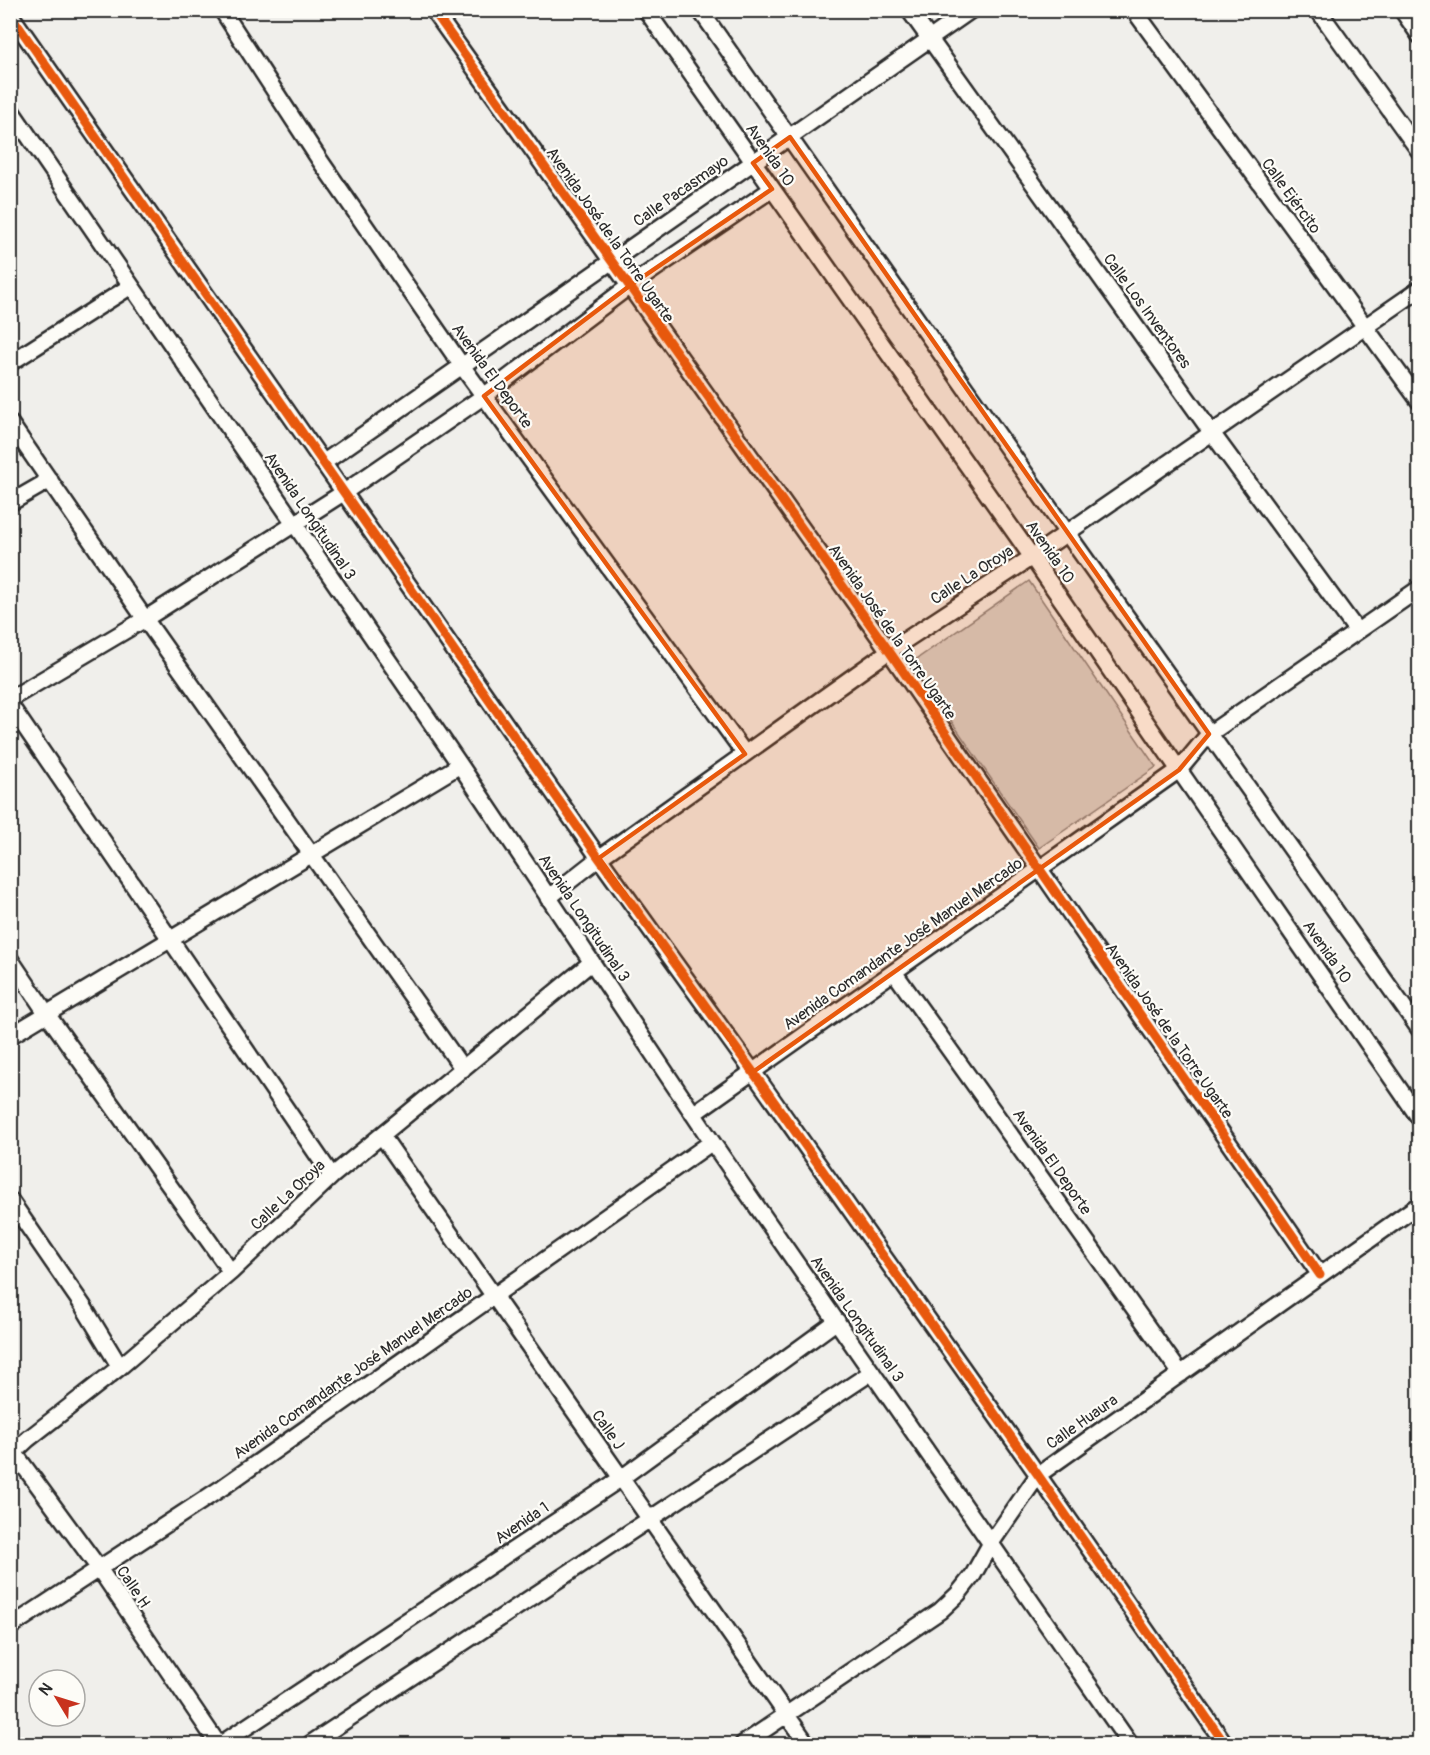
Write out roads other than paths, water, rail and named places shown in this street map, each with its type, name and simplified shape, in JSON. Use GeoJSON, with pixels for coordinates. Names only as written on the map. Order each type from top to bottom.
{"type":"FeatureCollection","features":[{"type":"Feature","properties":{"kind":"street","name":"Avenida El Deporte"},"geometry":{"type":"LineString","coordinates":[[222,10],[321,162],[462,366],[745,754]]}},
{"type":"Feature","properties":{"kind":"street","name":"Avenida José de la Torre Ugarte"},"geometry":{"type":"LineString","coordinates":[[433,10],[889,651],[1038,870],[1320,1275]]}},
{"type":"Feature","properties":{"kind":"street","name":"Avenida 10"},"geometry":{"type":"LineString","coordinates":[[646,10],[1032,557],[1419,1119]]}},
{"type":"Feature","properties":{"kind":"street","name":"Avenida 10"},"geometry":{"type":"LineString","coordinates":[[700,10],[1419,1030]]}},
{"type":"Feature","properties":{"kind":"street","name":"Calle Los Inventores"},"geometry":{"type":"LineString","coordinates":[[909,10],[1357,631]]}},
{"type":"Feature","properties":{"kind":"street","name":"Calle Pacasmayo"},"geometry":{"type":"LineString","coordinates":[[323,464],[971,10]]}},
{"type":"Feature","properties":{"kind":"street","name":"Calle Ejército"},"geometry":{"type":"LineString","coordinates":[[1134,10],[1419,402]]}},
{"type":"Feature","properties":{"kind":"street"},"geometry":{"type":"LineString","coordinates":[[1318,10],[1419,152]]}},
{"type":"Feature","properties":{"kind":"street"},"geometry":{"type":"LineString","coordinates":[[1402,10],[1419,36]]}},
{"type":"Feature","properties":{"kind":"street"},"geometry":{"type":"LineString","coordinates":[[10,14],[599,858],[1038,1475],[1225,1744]]}},
{"type":"Feature","properties":{"kind":"street","name":"Avenida Longitudinal 3"},"geometry":{"type":"LineString","coordinates":[[10,109],[460,765],[712,1142],[1130,1744]]}},
{"type":"Feature","properties":{"kind":"street"},"geometry":{"type":"LineString","coordinates":[[10,699],[145,619],[344,493],[484,396],[628,287],[772,189]]}},
{"type":"Feature","properties":{"kind":"street"},"geometry":{"type":"LineString","coordinates":[[10,363],[131,286]]}},
{"type":"Feature","properties":{"kind":"street","name":"Calle La Oroya"},"geometry":{"type":"LineString","coordinates":[[549,898],[599,858],[889,651],[1032,557],[1419,289]]}},
{"type":"Feature","properties":{"kind":"street"},"geometry":{"type":"LineString","coordinates":[[10,423],[145,619],[463,1068]]}},
{"type":"Feature","properties":{"kind":"street"},"geometry":{"type":"LineString","coordinates":[[10,503],[50,480]]}},
{"type":"Feature","properties":{"kind":"street","name":"Avenida Comandante José Manuel Mercado"},"geometry":{"type":"LineString","coordinates":[[693,1114],[1179,770],[1209,734],[1419,588]]}},
{"type":"Feature","properties":{"kind":"street"},"geometry":{"type":"LineString","coordinates":[[10,705],[332,1176]]}},
{"type":"Feature","properties":{"kind":"street"},"geometry":{"type":"LineString","coordinates":[[10,1036],[460,765]]}},
{"type":"Feature","properties":{"kind":"street"},"geometry":{"type":"LineString","coordinates":[[10,959],[231,1272]]}},
{"type":"Feature","properties":{"kind":"street","name":"Calle La Oroya"},"geometry":{"type":"LineString","coordinates":[[12,1452],[120,1367],[231,1272],[332,1176],[592,962]]}},
{"type":"Feature","properties":{"kind":"street","name":"Avenida El Deporte"},"geometry":{"type":"LineString","coordinates":[[894,972],[1181,1374]]}},
{"type":"Feature","properties":{"kind":"street","name":"Calle J"},"geometry":{"type":"LineString","coordinates":[[382,1136],[807,1744]]}},
{"type":"Feature","properties":{"kind":"street","name":"Avenida Comandante José Manuel Mercado"},"geometry":{"type":"LineString","coordinates":[[10,1627],[223,1487],[712,1142]]}},
{"type":"Feature","properties":{"kind":"street"},"geometry":{"type":"LineString","coordinates":[[10,1200],[83,1306],[120,1367]]}},
{"type":"Feature","properties":{"kind":"street","name":"Calle Huaura"},"geometry":{"type":"LineString","coordinates":[[743,1744],[940,1611],[973,1575],[991,1543],[1038,1475],[1419,1204]]}},
{"type":"Feature","properties":{"kind":"street","name":"Avenida 1"},"geometry":{"type":"LineString","coordinates":[[220,1744],[620,1479],[837,1321]]}},
{"type":"Feature","properties":{"kind":"street"},"geometry":{"type":"LineString","coordinates":[[310,1744],[872,1372]]}},
{"type":"Feature","properties":{"kind":"street","name":"Calle H"},"geometry":{"type":"LineString","coordinates":[[12,1452],[99,1567],[220,1744]]}}]}
